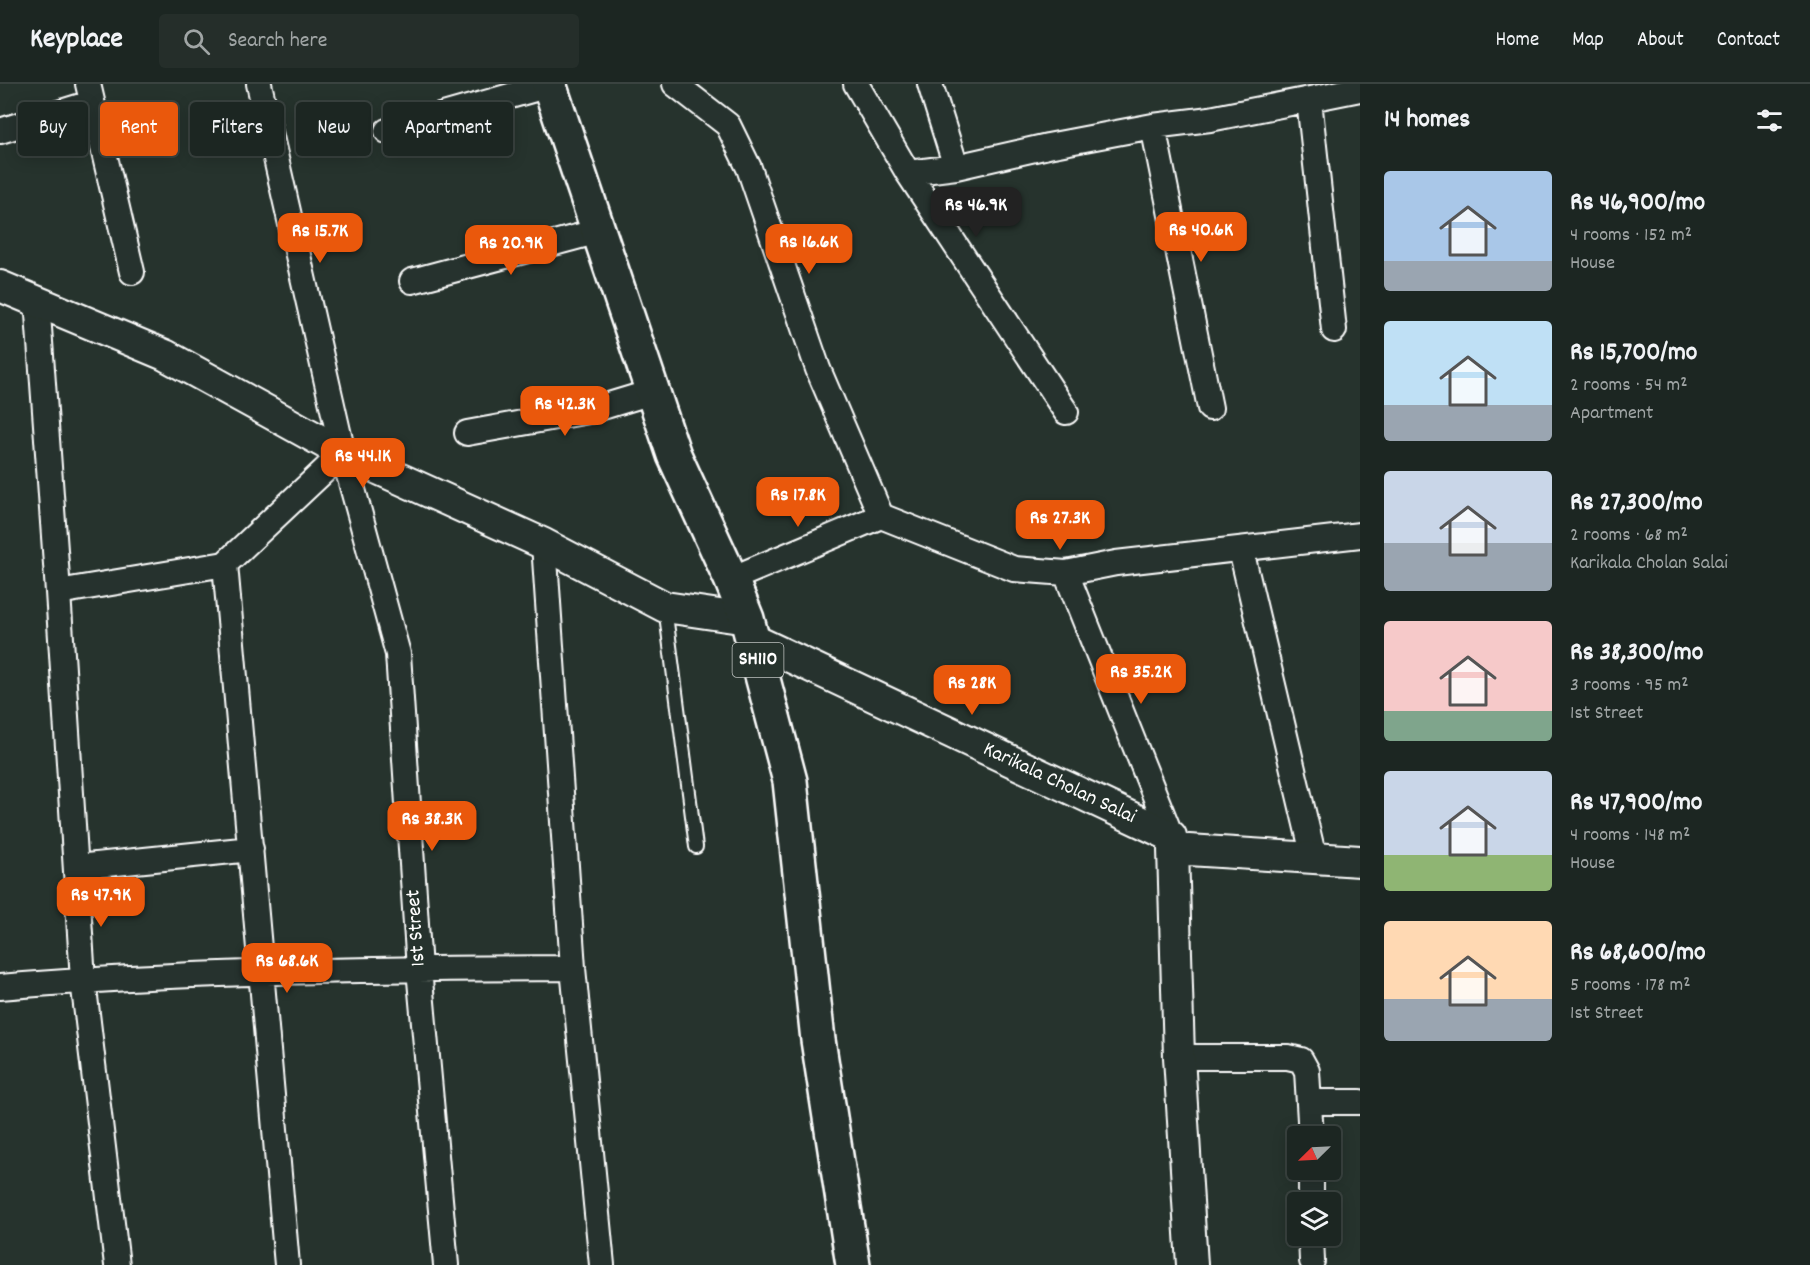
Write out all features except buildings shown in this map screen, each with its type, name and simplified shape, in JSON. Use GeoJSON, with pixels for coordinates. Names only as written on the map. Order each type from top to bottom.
{"type":"FeatureCollection","features":[{"type":"Feature","properties":{"kind":"main road","name":"SH110"},"geometry":{"type":"LineString","coordinates":[[549,84],[674,455],[731,579],[749,629],[790,781],[818,1040],[853,1265]]}},
{"type":"Feature","properties":{"kind":"street","name":"1st Street"},"geometry":{"type":"LineString","coordinates":[[259,84],[343,453],[398,654],[419,969],[446,1265]]}},
{"type":"Feature","properties":{"kind":"street"},"geometry":{"type":"LineString","coordinates":[[487,102],[549,84]]}},
{"type":"Feature","properties":{"kind":"street"},"geometry":{"type":"LineString","coordinates":[[675,84],[728,125],[749,168],[818,369],[881,516]]}},
{"type":"Feature","properties":{"kind":"street"},"geometry":{"type":"LineString","coordinates":[[856,84],[908,173],[1066,412]]}},
{"type":"Feature","properties":{"kind":"street"},"geometry":{"type":"LineString","coordinates":[[930,84],[956,167]]}},
{"type":"Feature","properties":{"kind":"street"},"geometry":{"type":"LineString","coordinates":[[908,173],[956,167],[1153,126],[1210,119],[1360,89]]}},
{"type":"Feature","properties":{"kind":"street"},"geometry":{"type":"LineString","coordinates":[[0,131],[89,94],[132,272]]}},
{"type":"Feature","properties":{"kind":"street"},"geometry":{"type":"LineString","coordinates":[[1309,100],[1334,330]]}},
{"type":"Feature","properties":{"kind":"street"},"geometry":{"type":"LineString","coordinates":[[1153,126],[1210,408]]}},
{"type":"Feature","properties":{"kind":"street"},"geometry":{"type":"LineString","coordinates":[[412,281],[598,231]]}},
{"type":"Feature","properties":{"kind":"street","name":"Karikala Cholan Salai"},"geometry":{"type":"LineString","coordinates":[[0,286],[165,355],[343,453],[544,544],[665,607],[749,629],[1172,843],[1360,861]]}},
{"type":"Feature","properties":{"kind":"street"},"geometry":{"type":"LineString","coordinates":[[37,300],[83,980],[117,1265]]}},
{"type":"Feature","properties":{"kind":"street"},"geometry":{"type":"LineString","coordinates":[[466,433],[589,411],[652,392]]}},
{"type":"Feature","properties":{"kind":"street"},"geometry":{"type":"LineString","coordinates":[[58,592],[225,564],[343,453]]}},
{"type":"Feature","properties":{"kind":"street"},"geometry":{"type":"LineString","coordinates":[[731,579],[881,516],[1014,568],[1065,573],[1116,563],[1360,535]]}},
{"type":"Feature","properties":{"kind":"street"},"geometry":{"type":"LineString","coordinates":[[544,544],[573,968],[602,1265]]}},
{"type":"Feature","properties":{"kind":"street"},"geometry":{"type":"LineString","coordinates":[[1241,550],[1314,858]]}},
{"type":"Feature","properties":{"kind":"street"},"geometry":{"type":"LineString","coordinates":[[225,564],[287,1265]]}},
{"type":"Feature","properties":{"kind":"street"},"geometry":{"type":"LineString","coordinates":[[1065,573],[1172,843],[1179,1057],[1192,1265]]}},
{"type":"Feature","properties":{"kind":"street"},"geometry":{"type":"LineString","coordinates":[[77,867],[251,849]]}},
{"type":"Feature","properties":{"kind":"street"},"geometry":{"type":"LineString","coordinates":[[0,987],[83,980],[261,974],[419,969],[573,968]]}},
{"type":"Feature","properties":{"kind":"street"},"geometry":{"type":"LineString","coordinates":[[1179,1057],[1288,1057],[1301,1060],[1307,1071],[1311,1126]]}},
{"type":"Feature","properties":{"kind":"street"},"geometry":{"type":"LineString","coordinates":[[1311,1102],[1360,1102]]}},
{"type":"Feature","properties":{"kind":"street"},"geometry":{"type":"LineString","coordinates":[[1311,1246],[1312,1261]]}},
{"type":"Feature","properties":{"kind":"lane"},"geometry":{"type":"LineString","coordinates":[[665,607],[696,846]]}}]}
